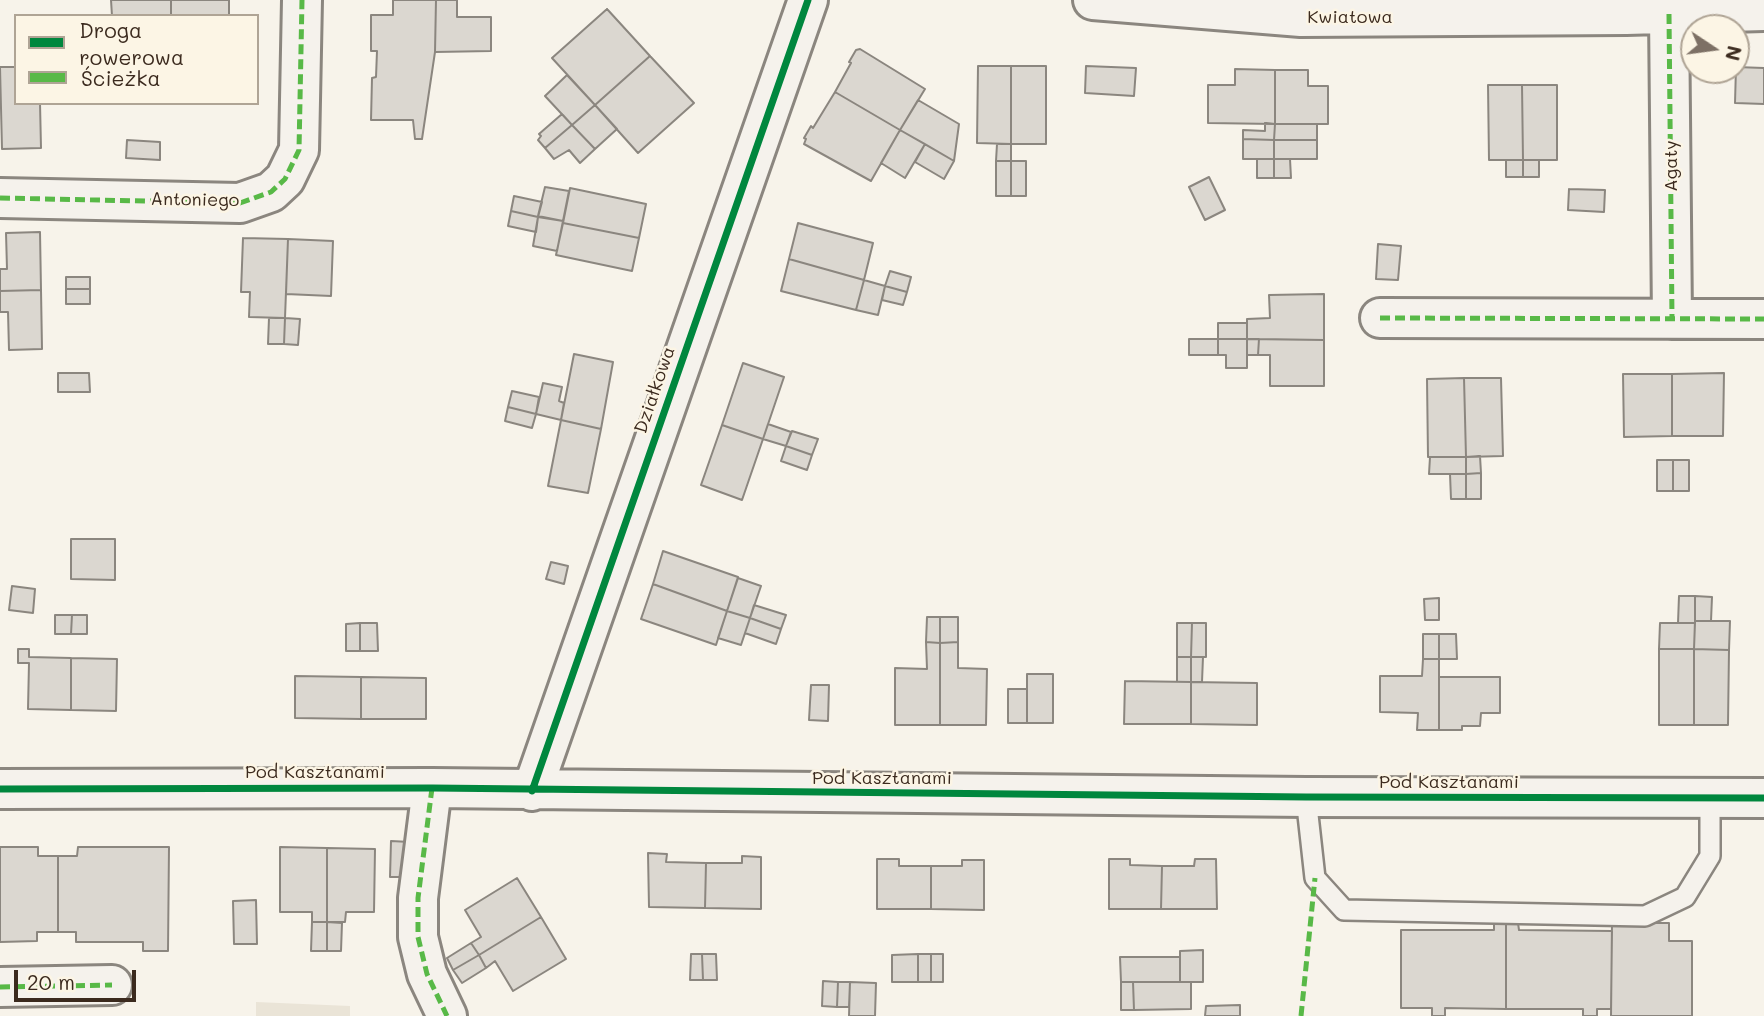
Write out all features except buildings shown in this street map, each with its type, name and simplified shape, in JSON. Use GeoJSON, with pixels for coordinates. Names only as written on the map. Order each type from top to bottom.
{"type":"FeatureCollection","features":[{"type":"Feature","properties":{"kind":"street","name":"Antoniego"},"geometry":{"type":"LineString","coordinates":[[0,198],[240,203],[271,192],[285,179],[299,150],[302,0]]}},
{"type":"Feature","properties":{"kind":"street","name":"Działkowa"},"geometry":{"type":"LineString","coordinates":[[532,790],[808,0]]}},
{"type":"Feature","properties":{"kind":"street","name":"Kwiatowa"},"geometry":{"type":"LineString","coordinates":[[1093,0],[1146,2],[1301,17],[1764,11]]}},
{"type":"Feature","properties":{"kind":"street","name":"Agaty"},"geometry":{"type":"LineString","coordinates":[[1670,14],[1672,318]]}},
{"type":"Feature","properties":{"kind":"street"},"geometry":{"type":"LineString","coordinates":[[1380,318],[1764,319]]}},
{"type":"Feature","properties":{"kind":"street","name":"Pod Kasztanami"},"geometry":{"type":"LineString","coordinates":[[0,789],[432,788],[1306,797],[1764,798]]}},
{"type":"Feature","properties":{"kind":"street"},"geometry":{"type":"LineString","coordinates":[[432,788],[418,898],[418,937],[427,974],[447,1016]]}},
{"type":"Feature","properties":{"kind":"street"},"geometry":{"type":"LineString","coordinates":[[0,987],[112,985]]}},
{"type":"Feature","properties":{"kind":"lane"},"geometry":{"type":"LineString","coordinates":[[1306,797],[1315,878],[1344,910],[1645,916],[1685,897],[1710,856],[1710,798]]}},
{"type":"Feature","properties":{"kind":"shaded area"},"geometry":{"type":"Polygon","coordinates":[[[256,1002],[350,1006],[350,1016],[256,1016],[256,1002]]]}},
{"type":"Feature","properties":{"kind":"marked path"},"geometry":{"type":"LineString","coordinates":[[0,198],[240,203],[271,192],[285,179],[299,150],[302,0]]}},
{"type":"Feature","properties":{"kind":"marked path"},"geometry":{"type":"LineString","coordinates":[[1669,14],[1672,319]]}},
{"type":"Feature","properties":{"kind":"marked path"},"geometry":{"type":"LineString","coordinates":[[1380,318],[1764,319]]}},
{"type":"Feature","properties":{"kind":"marked path"},"geometry":{"type":"LineString","coordinates":[[432,788],[418,898],[418,937],[427,974],[447,1016]]}},
{"type":"Feature","properties":{"kind":"marked path"},"geometry":{"type":"LineString","coordinates":[[1301,1016],[1315,878]]}},
{"type":"Feature","properties":{"kind":"marked path"},"geometry":{"type":"LineString","coordinates":[[0,987],[112,985]]}},
{"type":"Feature","properties":{"kind":"cycle path"},"geometry":{"type":"LineString","coordinates":[[532,791],[808,0]]}},
{"type":"Feature","properties":{"kind":"cycle path"},"geometry":{"type":"LineString","coordinates":[[0,789],[432,788],[1306,797],[1764,798]]}}]}
